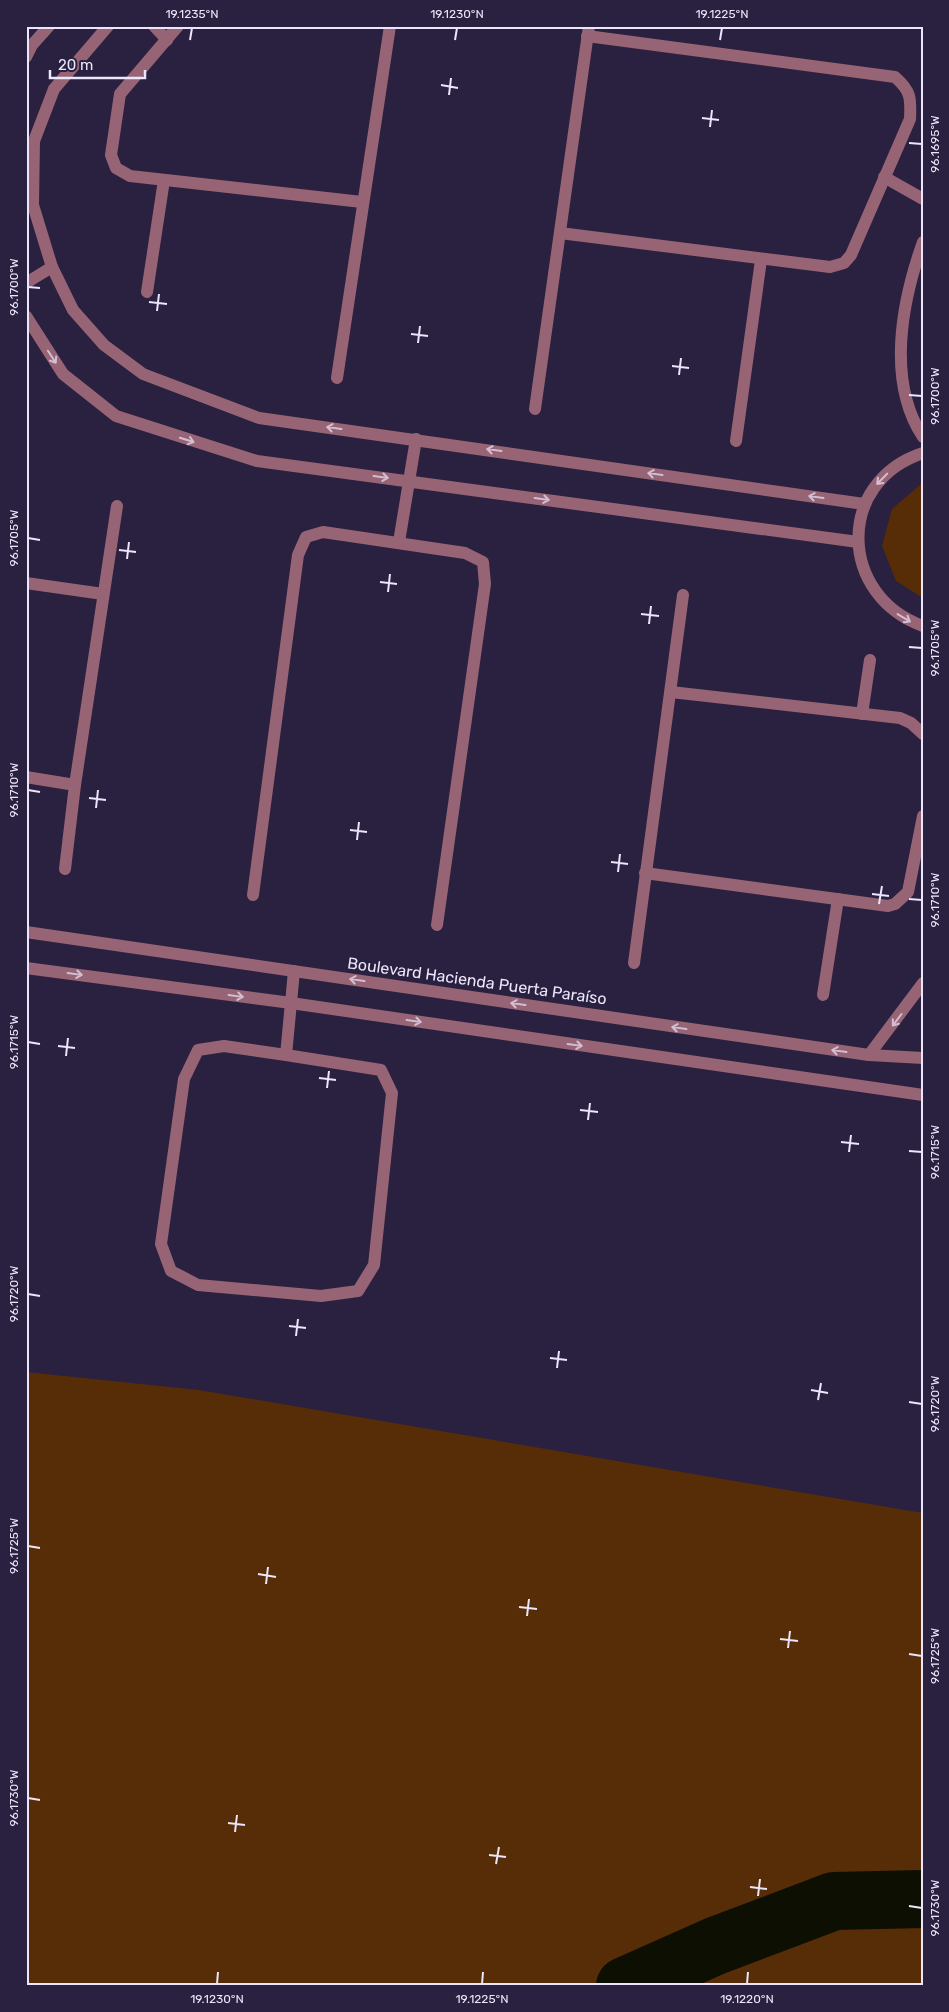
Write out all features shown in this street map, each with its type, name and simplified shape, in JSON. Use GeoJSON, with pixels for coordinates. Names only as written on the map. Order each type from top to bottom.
{"type":"FeatureCollection","features":[{"type":"Feature","properties":{"kind":"street"},"geometry":{"type":"LineString","coordinates":[[26,57],[32,45],[50,26]]}},
{"type":"Feature","properties":{"kind":"street"},"geometry":{"type":"LineString","coordinates":[[108,26],[54,89],[34,141],[33,205],[52,267],[74,310],[104,345],[143,374],[260,418],[864,504]]}},
{"type":"Feature","properties":{"kind":"street"},"geometry":{"type":"LineString","coordinates":[[154,26],[167,40]]}},
{"type":"Feature","properties":{"kind":"street"},"geometry":{"type":"LineString","coordinates":[[178,26],[120,94],[111,155],[116,168],[130,176],[362,202]]}},
{"type":"Feature","properties":{"kind":"street"},"geometry":{"type":"LineString","coordinates":[[337,378],[390,26]]}},
{"type":"Feature","properties":{"kind":"street"},"geometry":{"type":"LineString","coordinates":[[535,409],[588,31],[895,77],[907,87],[911,101],[910,119],[852,255],[844,263],[830,267],[761,260],[560,233]]}},
{"type":"Feature","properties":{"kind":"street"},"geometry":{"type":"LineString","coordinates":[[884,177],[923,199]]}},
{"type":"Feature","properties":{"kind":"street"},"geometry":{"type":"LineString","coordinates":[[147,292],[164,180]]}},
{"type":"Feature","properties":{"kind":"street"},"geometry":{"type":"LineString","coordinates":[[923,242],[913,270],[905,310],[902,377],[906,400],[914,424],[923,437]]}},
{"type":"Feature","properties":{"kind":"street"},"geometry":{"type":"LineString","coordinates":[[736,441],[761,260]]}},
{"type":"Feature","properties":{"kind":"street"},"geometry":{"type":"LineString","coordinates":[[26,283],[52,267]]}},
{"type":"Feature","properties":{"kind":"street"},"geometry":{"type":"LineString","coordinates":[[26,316],[63,374],[116,416],[257,461],[858,542]]}},
{"type":"Feature","properties":{"kind":"street"},"geometry":{"type":"LineString","coordinates":[[398,542],[416,439]]}},
{"type":"Feature","properties":{"kind":"street"},"geometry":{"type":"LineString","coordinates":[[923,454],[893,468],[878,483],[864,504],[858,542],[868,582],[884,604],[905,620],[923,626]]}},
{"type":"Feature","properties":{"kind":"street"},"geometry":{"type":"LineString","coordinates":[[65,869],[75,785],[117,506]]}},
{"type":"Feature","properties":{"kind":"street"},"geometry":{"type":"LineString","coordinates":[[253,895],[298,555],[306,537],[323,532],[398,542],[464,553],[482,562],[485,584],[437,925]]}},
{"type":"Feature","properties":{"kind":"street"},"geometry":{"type":"LineString","coordinates":[[26,583],[103,594]]}},
{"type":"Feature","properties":{"kind":"street"},"geometry":{"type":"LineString","coordinates":[[634,963],[683,595]]}},
{"type":"Feature","properties":{"kind":"street"},"geometry":{"type":"LineString","coordinates":[[862,714],[870,660]]}},
{"type":"Feature","properties":{"kind":"street"},"geometry":{"type":"LineString","coordinates":[[671,692],[900,718],[911,723],[923,734]]}},
{"type":"Feature","properties":{"kind":"street"},"geometry":{"type":"LineString","coordinates":[[26,777],[75,785]]}},
{"type":"Feature","properties":{"kind":"street"},"geometry":{"type":"LineString","coordinates":[[645,873],[888,906],[902,899],[912,883],[923,816]]}},
{"type":"Feature","properties":{"kind":"street"},"geometry":{"type":"LineString","coordinates":[[823,995],[838,899]]}},
{"type":"Feature","properties":{"kind":"street","name":"Boulevard Hacienda Puerta Paraíso"},"geometry":{"type":"LineString","coordinates":[[26,932],[869,1056],[923,1058]]}},
{"type":"Feature","properties":{"kind":"street"},"geometry":{"type":"LineString","coordinates":[[26,968],[291,1003],[923,1094]]}},
{"type":"Feature","properties":{"kind":"street"},"geometry":{"type":"LineString","coordinates":[[286,1055],[294,971]]}},
{"type":"Feature","properties":{"kind":"street"},"geometry":{"type":"LineString","coordinates":[[869,1056],[923,983]]}},
{"type":"Feature","properties":{"kind":"street"},"geometry":{"type":"LineString","coordinates":[[224,1046],[286,1055],[381,1070],[392,1093],[374,1265],[358,1291],[321,1296],[198,1285],[171,1270],[161,1244],[184,1079],[198,1050],[224,1046]]}},
{"type":"Feature","properties":{"kind":"shaded area"},"geometry":{"type":"Polygon","coordinates":[[[923,484],[923,598],[896,581],[882,546],[892,509],[923,484]]]}},
{"type":"Feature","properties":{"kind":"shaded area"},"geometry":{"type":"Polygon","coordinates":[[[26,1372],[199,1390],[923,1513],[923,1986],[26,1986],[26,1372]]]}},
{"type":"Feature","properties":{"kind":"waterway"},"geometry":{"type":"LineString","coordinates":[[625,1986],[715,1946],[834,1901],[923,1899]]}}]}
